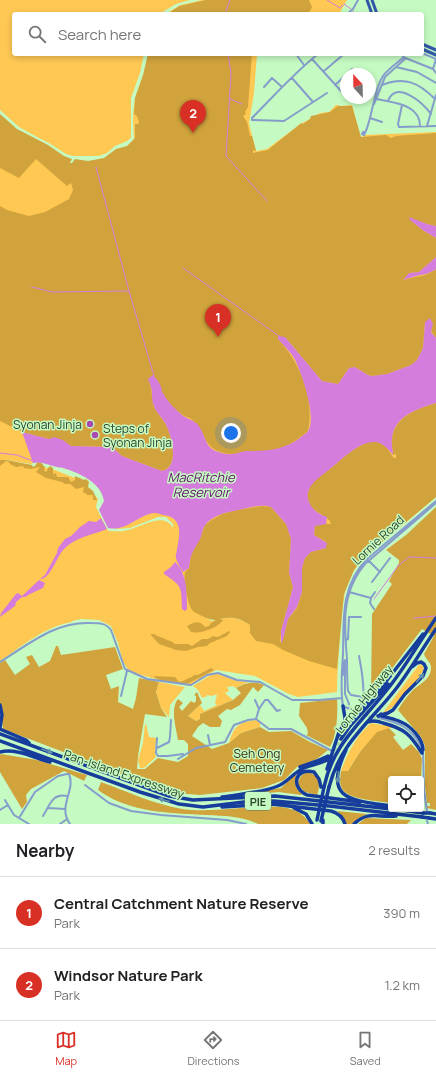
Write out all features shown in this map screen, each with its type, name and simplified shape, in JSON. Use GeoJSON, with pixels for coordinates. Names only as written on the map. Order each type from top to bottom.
{"type":"FeatureCollection","features":[{"type":"Feature","properties":{"kind":"highway","name":"Lornie Highway"},"geometry":{"type":"LineString","coordinates":[[326,776],[346,737],[387,690],[436,618]]}},
{"type":"Feature","properties":{"kind":"highway","name":"Lornie Highway"},"geometry":{"type":"LineString","coordinates":[[351,740],[394,691],[436,629]]}},
{"type":"Feature","properties":{"kind":"highway"},"geometry":{"type":"LineString","coordinates":[[339,735],[396,670],[420,636],[427,631]]}},
{"type":"Feature","properties":{"kind":"highway"},"geometry":{"type":"LineString","coordinates":[[341,739],[350,726],[407,661]]}},
{"type":"Feature","properties":{"kind":"highway"},"geometry":{"type":"LineString","coordinates":[[380,717],[393,710],[405,694],[423,676],[426,671],[426,666],[423,663],[418,662],[407,672]]}},
{"type":"Feature","properties":{"kind":"highway"},"geometry":{"type":"LineString","coordinates":[[367,703],[365,698],[372,698]]}},
{"type":"Feature","properties":{"kind":"highway"},"geometry":{"type":"LineString","coordinates":[[0,705],[2,715],[0,728],[26,740],[32,745]]}},
{"type":"Feature","properties":{"kind":"highway"},"geometry":{"type":"LineString","coordinates":[[214,799],[275,787],[288,780],[300,770],[320,763],[329,757],[333,751],[344,722],[343,706]]}},
{"type":"Feature","properties":{"kind":"highway"},"geometry":{"type":"LineString","coordinates":[[380,717],[381,706]]}},
{"type":"Feature","properties":{"kind":"highway"},"geometry":{"type":"LineString","coordinates":[[0,710],[0,722]]}},
{"type":"Feature","properties":{"kind":"highway"},"geometry":{"type":"LineString","coordinates":[[380,717],[397,720],[409,726],[421,741],[423,752]]}},
{"type":"Feature","properties":{"kind":"highway"},"geometry":{"type":"LineString","coordinates":[[366,722],[377,721],[402,729],[423,752]]}},
{"type":"Feature","properties":{"kind":"highway","name":"Pan-Island Expressway"},"geometry":{"type":"LineString","coordinates":[[0,734],[169,796],[193,800],[276,796],[388,808]]}},
{"type":"Feature","properties":{"kind":"highway"},"geometry":{"type":"LineString","coordinates":[[320,822],[321,808],[329,788],[335,766],[351,740]]}},
{"type":"Feature","properties":{"kind":"highway"},"geometry":{"type":"LineString","coordinates":[[351,740],[341,764],[338,786],[344,795],[360,802]]}},
{"type":"Feature","properties":{"kind":"highway","name":"Pan-Island Expressway"},"geometry":{"type":"LineString","coordinates":[[0,741],[167,802],[203,807],[244,802],[274,801],[436,819]]}},
{"type":"Feature","properties":{"kind":"highway"},"geometry":{"type":"LineString","coordinates":[[0,752],[10,751],[55,762]]}},
{"type":"Feature","properties":{"kind":"highway"},"geometry":{"type":"LineString","coordinates":[[320,822],[322,787],[326,776],[329,757]]}},
{"type":"Feature","properties":{"kind":"highway"},"geometry":{"type":"LineString","coordinates":[[322,787],[314,772],[306,771],[298,775],[298,788],[307,795],[388,807]]}},
{"type":"Feature","properties":{"kind":"highway"},"geometry":{"type":"LineString","coordinates":[[203,807],[216,808],[266,804],[284,805],[334,812],[343,818],[345,824]]}},
{"type":"Feature","properties":{"kind":"highway"},"geometry":{"type":"LineString","coordinates":[[284,805],[301,811],[308,816],[312,824]]}},
{"type":"Feature","properties":{"kind":"highway","name":"Pan-Island Expressway"},"geometry":{"type":"LineString","coordinates":[[426,812],[436,814]]}},
{"type":"Feature","properties":{"kind":"highway"},"geometry":{"type":"LineString","coordinates":[[354,824],[361,818],[368,815],[401,815]]}},
{"type":"Feature","properties":{"kind":"main road"},"geometry":{"type":"LineString","coordinates":[[368,0],[371,12]]}},
{"type":"Feature","properties":{"kind":"main road"},"geometry":{"type":"LineString","coordinates":[[372,0],[376,12]]}},
{"type":"Feature","properties":{"kind":"main road"},"geometry":{"type":"LineString","coordinates":[[424,45],[436,50]]}},
{"type":"Feature","properties":{"kind":"main road"},"geometry":{"type":"LineString","coordinates":[[424,50],[436,55]]}},
{"type":"Feature","properties":{"kind":"street"},"geometry":{"type":"LineString","coordinates":[[350,12],[358,0]]}},
{"type":"Feature","properties":{"kind":"street"},"geometry":{"type":"LineString","coordinates":[[424,54],[436,59],[433,69]]}},
{"type":"Feature","properties":{"kind":"street"},"geometry":{"type":"LineString","coordinates":[[297,56],[304,65]]}},
{"type":"Feature","properties":{"kind":"street"},"geometry":{"type":"LineString","coordinates":[[315,56],[282,87],[252,118],[252,120],[284,121],[327,93]]}},
{"type":"Feature","properties":{"kind":"street"},"geometry":{"type":"LineString","coordinates":[[324,71],[342,56]]}},
{"type":"Feature","properties":{"kind":"street"},"geometry":{"type":"LineString","coordinates":[[402,56],[433,69],[436,73]]}},
{"type":"Feature","properties":{"kind":"street"},"geometry":{"type":"LineString","coordinates":[[312,58],[340,90]]}},
{"type":"Feature","properties":{"kind":"street"},"geometry":{"type":"LineString","coordinates":[[373,106],[385,77],[405,58]]}},
{"type":"Feature","properties":{"kind":"street"},"geometry":{"type":"LineString","coordinates":[[365,132],[374,100],[383,76],[405,58]]}},
{"type":"Feature","properties":{"kind":"street"},"geometry":{"type":"LineString","coordinates":[[396,67],[417,72],[436,83]]}},
{"type":"Feature","properties":{"kind":"street"},"geometry":{"type":"LineString","coordinates":[[264,87],[272,78],[282,87]]}},
{"type":"Feature","properties":{"kind":"street"},"geometry":{"type":"LineString","coordinates":[[292,78],[313,102]]}},
{"type":"Feature","properties":{"kind":"street"},"geometry":{"type":"LineString","coordinates":[[335,85],[340,80]]}},
{"type":"Feature","properties":{"kind":"street"},"geometry":{"type":"LineString","coordinates":[[382,85],[400,80],[411,82],[424,88],[435,99]]}},
{"type":"Feature","properties":{"kind":"street"},"geometry":{"type":"LineString","coordinates":[[388,101],[391,95],[395,93],[398,92],[406,94],[421,102],[431,114]]}},
{"type":"Feature","properties":{"kind":"street"},"geometry":{"type":"LineString","coordinates":[[427,126],[436,95]]}},
{"type":"Feature","properties":{"kind":"street"},"geometry":{"type":"LineString","coordinates":[[377,99],[408,107],[414,112],[420,121],[420,126]]}},
{"type":"Feature","properties":{"kind":"street"},"geometry":{"type":"LineString","coordinates":[[402,105],[398,124],[399,127],[436,126]]}},
{"type":"Feature","properties":{"kind":"street"},"geometry":{"type":"LineString","coordinates":[[370,118],[382,122]]}},
{"type":"Feature","properties":{"kind":"street","name":"Lornie Road"},"geometry":{"type":"LineString","coordinates":[[343,706],[341,674],[345,611],[348,592],[357,575],[368,560],[436,502]]}},
{"type":"Feature","properties":{"kind":"street"},"geometry":{"type":"LineString","coordinates":[[372,582],[390,558]]}},
{"type":"Feature","properties":{"kind":"street"},"geometry":{"type":"LineString","coordinates":[[368,560],[380,572]]}},
{"type":"Feature","properties":{"kind":"street"},"geometry":{"type":"LineString","coordinates":[[348,592],[371,598]]}},
{"type":"Feature","properties":{"kind":"street"},"geometry":{"type":"LineString","coordinates":[[374,609],[370,605],[371,598],[375,592]]}},
{"type":"Feature","properties":{"kind":"street"},"geometry":{"type":"LineString","coordinates":[[346,602],[351,602]]}},
{"type":"Feature","properties":{"kind":"street","name":"Lornie Road"},"geometry":{"type":"LineString","coordinates":[[344,640],[348,639],[347,617],[345,611]]}},
{"type":"Feature","properties":{"kind":"street"},"geometry":{"type":"LineString","coordinates":[[347,617],[361,617]]}},
{"type":"Feature","properties":{"kind":"street"},"geometry":{"type":"LineString","coordinates":[[0,662],[56,628],[80,623],[98,623],[106,625],[110,630],[127,671],[121,696]]}},
{"type":"Feature","properties":{"kind":"street","name":"Lornie Road"},"geometry":{"type":"LineString","coordinates":[[344,640],[346,655]]}},
{"type":"Feature","properties":{"kind":"street"},"geometry":{"type":"LineString","coordinates":[[346,655],[348,691],[351,695],[365,698]]}},
{"type":"Feature","properties":{"kind":"street"},"geometry":{"type":"LineString","coordinates":[[343,660],[344,695],[349,704],[345,694],[346,655]]}},
{"type":"Feature","properties":{"kind":"street"},"geometry":{"type":"LineString","coordinates":[[343,706],[353,709],[357,708],[365,698],[364,681],[359,656]]}},
{"type":"Feature","properties":{"kind":"street"},"geometry":{"type":"LineString","coordinates":[[127,671],[148,679],[187,686],[194,684],[212,673],[218,673],[237,680],[260,682],[292,700],[318,700],[342,696]]}},
{"type":"Feature","properties":{"kind":"street"},"geometry":{"type":"LineString","coordinates":[[359,697],[361,698],[362,702]]}},
{"type":"Feature","properties":{"kind":"street"},"geometry":{"type":"LineString","coordinates":[[255,700],[259,709]]}},
{"type":"Feature","properties":{"kind":"street"},"geometry":{"type":"LineString","coordinates":[[256,719],[259,709],[264,701],[270,701],[274,708]]}},
{"type":"Feature","properties":{"kind":"street"},"geometry":{"type":"LineString","coordinates":[[157,738],[156,753],[158,756],[172,756],[186,753],[201,747],[225,742],[232,727],[236,724],[256,719],[269,729],[292,729],[333,751]]}},
{"type":"Feature","properties":{"kind":"street"},"geometry":{"type":"LineString","coordinates":[[157,748],[169,742],[171,720]]}},
{"type":"Feature","properties":{"kind":"street"},"geometry":{"type":"LineString","coordinates":[[208,735],[210,745]]}},
{"type":"Feature","properties":{"kind":"street"},"geometry":{"type":"LineString","coordinates":[[423,752],[426,812]]}},
{"type":"Feature","properties":{"kind":"street"},"geometry":{"type":"LineString","coordinates":[[178,758],[186,753]]}},
{"type":"Feature","properties":{"kind":"street"},"geometry":{"type":"LineString","coordinates":[[19,818],[35,792],[58,776],[68,774],[70,780],[65,809],[67,819],[70,824]]}},
{"type":"Feature","properties":{"kind":"street"},"geometry":{"type":"LineString","coordinates":[[85,785],[109,803],[131,811],[226,820],[246,824]]}},
{"type":"Feature","properties":{"kind":"street"},"geometry":{"type":"LineString","coordinates":[[43,816],[53,799],[61,795],[67,796]]}},
{"type":"Feature","properties":{"kind":"street"},"geometry":{"type":"LineString","coordinates":[[5,800],[14,814],[29,824]]}},
{"type":"Feature","properties":{"kind":"street"},"geometry":{"type":"LineString","coordinates":[[0,810],[8,805]]}},
{"type":"Feature","properties":{"kind":"street"},"geometry":{"type":"LineString","coordinates":[[48,808],[65,809]]}},
{"type":"Feature","properties":{"kind":"street"},"geometry":{"type":"LineString","coordinates":[[60,824],[67,819]]}},
{"type":"Feature","properties":{"kind":"street"},"geometry":{"type":"LineString","coordinates":[[428,819],[428,824]]}},
{"type":"Feature","properties":{"kind":"shaded area"},"geometry":{"type":"Polygon","coordinates":[[[0,0],[190,0],[176,4],[162,12],[12,12],[12,56],[144,56],[140,73],[131,98],[131,138],[115,146],[107,153],[99,156],[73,156],[66,154],[19,127],[0,110],[0,0]]]}},
{"type":"Feature","properties":{"kind":"shaded area"},"geometry":{"type":"Polygon","coordinates":[[[202,0],[347,0],[340,12],[169,12],[181,5],[202,0]]]}},
{"type":"Feature","properties":{"kind":"shaded area"},"geometry":{"type":"Polygon","coordinates":[[[148,56],[257,56],[254,93],[249,123],[256,151],[267,149],[299,125],[320,113],[329,112],[336,105],[352,105],[361,139],[364,135],[436,132],[436,497],[362,559],[352,574],[345,592],[343,605],[340,631],[337,692],[298,697],[289,694],[255,676],[216,670],[190,686],[163,681],[130,672],[123,662],[118,643],[111,626],[99,620],[81,619],[52,628],[34,637],[0,661],[0,122],[139,207],[144,204],[134,142],[133,117],[135,99],[144,73],[148,56]],[[6,460],[4,461],[16,462],[32,467],[43,467],[75,478],[88,487],[98,499],[96,506],[97,509],[109,531],[126,531],[158,520],[169,523],[173,528],[173,524],[166,517],[158,517],[130,528],[116,529],[107,500],[101,488],[75,469],[33,460],[33,463],[31,464],[6,460]],[[198,613],[212,621],[236,618],[250,625],[250,633],[255,627],[241,617],[198,613]]]}},
{"type":"Feature","properties":{"kind":"shaded area"},"geometry":{"type":"Polygon","coordinates":[[[421,664],[424,668],[418,680],[400,700],[382,714],[418,666],[421,664]]]}},
{"type":"Feature","properties":{"kind":"shaded area"},"geometry":{"type":"Polygon","coordinates":[[[212,674],[218,674],[237,681],[248,682],[235,688],[233,686],[227,687],[229,691],[225,693],[233,700],[200,714],[200,719],[196,721],[188,716],[200,705],[204,711],[217,705],[215,703],[217,695],[207,695],[206,697],[202,698],[198,690],[193,686],[212,674]]]}},
{"type":"Feature","properties":{"kind":"shaded area"},"geometry":{"type":"Polygon","coordinates":[[[159,682],[185,687],[170,705],[169,717],[161,708],[156,692],[159,682]]]}},
{"type":"Feature","properties":{"kind":"shaded area"},"geometry":{"type":"Polygon","coordinates":[[[257,720],[260,723],[260,727],[241,733],[229,743],[235,729],[238,726],[246,722],[257,720]]]}},
{"type":"Feature","properties":{"kind":"shaded area"},"geometry":{"type":"Polygon","coordinates":[[[371,723],[393,727],[382,731],[360,752],[348,771],[341,771],[353,746],[371,723]]]}},
{"type":"Feature","properties":{"kind":"shaded area"},"geometry":{"type":"Polygon","coordinates":[[[145,724],[149,737],[156,738],[156,757],[144,768],[140,768],[138,760],[143,743],[145,724]]]}},
{"type":"Feature","properties":{"kind":"green space"},"geometry":{"type":"Polygon","coordinates":[[[206,0],[309,0],[312,7],[309,12],[171,12],[179,6],[206,0]]]}},
{"type":"Feature","properties":{"kind":"green space"},"geometry":{"type":"Polygon","coordinates":[[[148,56],[252,56],[248,107],[245,112],[246,114],[243,116],[247,122],[250,136],[252,136],[256,151],[253,150],[253,153],[268,150],[301,123],[303,124],[310,119],[311,116],[330,112],[338,106],[352,106],[361,137],[386,135],[391,138],[396,136],[436,133],[436,226],[410,218],[410,220],[436,238],[436,257],[419,272],[409,273],[404,280],[425,275],[436,269],[436,338],[425,322],[423,348],[417,360],[411,365],[387,374],[372,376],[355,367],[349,368],[338,384],[322,381],[285,337],[278,339],[293,359],[304,382],[310,419],[308,431],[301,437],[281,448],[267,451],[247,451],[232,454],[220,452],[214,449],[206,441],[197,425],[169,403],[156,380],[149,382],[154,406],[166,425],[173,451],[171,463],[168,468],[162,471],[122,456],[112,447],[71,446],[63,440],[49,439],[22,432],[0,421],[0,206],[7,210],[29,216],[45,212],[69,199],[73,190],[71,183],[67,186],[36,159],[19,178],[0,168],[0,114],[17,129],[72,159],[70,163],[72,163],[75,159],[88,161],[104,158],[116,149],[127,146],[135,138],[135,124],[138,124],[139,122],[137,116],[134,114],[135,98],[148,56]]]}},
{"type":"Feature","properties":{"kind":"green space"},"geometry":{"type":"Polygon","coordinates":[[[436,403],[436,497],[362,559],[354,570],[344,594],[337,669],[309,661],[273,644],[256,641],[250,633],[250,625],[236,618],[220,619],[223,620],[221,623],[213,628],[200,632],[191,632],[187,626],[192,623],[201,623],[205,627],[209,626],[216,620],[193,611],[189,604],[185,586],[185,572],[189,568],[192,550],[200,538],[205,525],[222,514],[262,506],[271,507],[286,524],[291,539],[289,573],[293,587],[281,631],[280,643],[283,639],[288,619],[297,608],[302,592],[302,568],[305,558],[311,552],[326,548],[326,542],[314,535],[315,526],[322,523],[331,523],[326,517],[315,511],[310,504],[308,494],[312,484],[346,455],[366,443],[381,443],[394,458],[396,458],[396,454],[393,455],[392,441],[397,425],[402,419],[415,411],[436,403]]]}},
{"type":"Feature","properties":{"kind":"green space"},"geometry":{"type":"Polygon","coordinates":[[[0,460],[32,465],[33,467],[38,462],[45,466],[45,472],[50,466],[53,468],[53,473],[56,473],[57,477],[68,477],[71,482],[75,480],[75,476],[84,480],[86,479],[89,482],[88,487],[93,491],[97,500],[93,500],[93,495],[88,495],[83,492],[84,487],[76,489],[70,484],[65,484],[46,478],[36,472],[40,467],[31,469],[24,468],[23,466],[16,467],[6,461],[0,466],[0,460]]]}},
{"type":"Feature","properties":{"kind":"green space"},"geometry":{"type":"Polygon","coordinates":[[[436,507],[436,810],[427,808],[427,806],[430,806],[430,803],[427,803],[425,786],[425,746],[421,737],[398,710],[411,692],[425,681],[431,672],[431,666],[424,654],[434,636],[422,629],[371,696],[372,614],[392,584],[389,581],[399,563],[399,560],[386,550],[406,535],[436,507]]]}},
{"type":"Feature","properties":{"kind":"green space"},"geometry":{"type":"Polygon","coordinates":[[[229,631],[230,632],[227,636],[210,643],[207,646],[186,651],[176,650],[159,644],[151,635],[154,634],[175,644],[188,644],[192,646],[202,639],[208,639],[213,636],[218,637],[229,631]]]}},
{"type":"Feature","properties":{"kind":"green space"},"geometry":{"type":"Polygon","coordinates":[[[56,646],[58,646],[61,655],[115,647],[123,669],[106,675],[111,689],[119,686],[118,702],[133,709],[139,678],[159,682],[156,692],[161,708],[167,717],[145,714],[137,769],[145,769],[158,758],[178,762],[188,756],[188,744],[184,740],[178,740],[175,724],[174,708],[178,699],[183,703],[179,707],[182,711],[191,701],[194,703],[196,701],[196,696],[194,695],[197,692],[202,703],[188,716],[196,721],[200,719],[200,714],[233,700],[241,693],[236,688],[250,683],[264,685],[258,692],[253,687],[240,705],[231,710],[227,709],[218,716],[222,721],[220,727],[210,727],[203,723],[198,727],[192,736],[212,749],[229,743],[241,733],[260,727],[269,732],[291,731],[328,750],[317,759],[297,767],[284,780],[262,788],[200,795],[175,793],[3,729],[0,705],[0,663],[5,660],[15,675],[30,664],[26,657],[32,655],[39,667],[50,661],[56,646]]]}},
{"type":"Feature","properties":{"kind":"green space"},"geometry":{"type":"Polygon","coordinates":[[[211,668],[214,670],[189,683],[182,684],[162,681],[154,676],[175,677],[179,682],[181,682],[211,668]]]}},
{"type":"Feature","properties":{"kind":"green space","name":"Seh Ong Cemetery"},"geometry":{"type":"Polygon","coordinates":[[[337,699],[336,730],[330,747],[306,735],[308,734],[307,728],[299,716],[300,703],[337,699]]]}},
{"type":"Feature","properties":{"kind":"green space"},"geometry":{"type":"Polygon","coordinates":[[[389,728],[396,735],[393,737],[403,750],[411,744],[419,752],[422,759],[421,776],[388,776],[388,803],[372,801],[352,796],[343,790],[341,786],[341,771],[348,771],[360,752],[377,732],[389,728]]]}},
{"type":"Feature","properties":{"kind":"green space"},"geometry":{"type":"Polygon","coordinates":[[[1,754],[37,760],[87,775],[84,781],[64,771],[31,789],[26,795],[27,802],[22,809],[0,772],[1,754]]]}},
{"type":"Feature","properties":{"kind":"green space"},"geometry":{"type":"Polygon","coordinates":[[[308,772],[315,775],[317,778],[319,788],[317,795],[305,792],[298,785],[301,777],[308,772]]]}},
{"type":"Feature","properties":{"kind":"green space"},"geometry":{"type":"Polygon","coordinates":[[[295,775],[297,776],[296,786],[302,794],[301,795],[279,792],[253,794],[281,788],[295,775]]]}},
{"type":"Feature","properties":{"kind":"green space"},"geometry":{"type":"Polygon","coordinates":[[[101,782],[151,801],[182,809],[205,810],[280,807],[297,812],[310,824],[258,824],[246,819],[233,817],[150,810],[110,798],[98,790],[101,782]]]}},
{"type":"Feature","properties":{"kind":"green space"},"geometry":{"type":"Polygon","coordinates":[[[337,811],[367,814],[352,824],[346,824],[344,818],[337,811]]]}},
{"type":"Feature","properties":{"kind":"green space"},"geometry":{"type":"Polygon","coordinates":[[[366,818],[411,820],[407,824],[358,824],[366,818]]]}},
{"type":"Feature","properties":{"kind":"water"},"geometry":{"type":"Polygon","coordinates":[[[409,217],[436,226],[436,238],[424,231],[410,220],[409,217]]]}},
{"type":"Feature","properties":{"kind":"water"},"geometry":{"type":"Polygon","coordinates":[[[436,257],[436,269],[428,273],[403,280],[409,273],[419,272],[436,257]]]}},
{"type":"Feature","properties":{"kind":"water","name":"MacRitchie Reservoir"},"geometry":{"type":"Polygon","coordinates":[[[430,318],[433,324],[431,332],[436,338],[436,403],[414,411],[402,419],[397,425],[392,439],[393,455],[386,447],[379,443],[370,442],[364,444],[346,455],[313,483],[308,492],[310,504],[313,509],[327,517],[326,524],[315,526],[314,535],[327,543],[326,548],[311,552],[305,558],[302,568],[302,592],[297,607],[288,619],[281,643],[281,631],[293,587],[289,573],[291,539],[286,524],[271,507],[253,507],[216,516],[204,527],[201,538],[192,555],[189,568],[183,572],[176,557],[179,527],[174,519],[169,516],[154,513],[148,514],[121,528],[108,528],[99,510],[104,501],[99,489],[88,479],[76,473],[39,462],[33,463],[22,432],[49,439],[54,437],[63,440],[71,446],[112,447],[122,456],[162,471],[168,468],[171,464],[173,451],[165,422],[156,411],[153,403],[152,390],[148,379],[153,375],[159,382],[162,392],[169,402],[183,416],[194,421],[198,425],[212,449],[222,453],[236,454],[245,451],[276,449],[289,445],[307,432],[310,425],[311,416],[308,396],[298,366],[292,354],[278,339],[278,336],[285,337],[322,381],[338,384],[349,368],[355,367],[372,376],[387,374],[411,365],[417,360],[423,348],[425,322],[430,318]]]}},
{"type":"Feature","properties":{"kind":"water"},"geometry":{"type":"Polygon","coordinates":[[[101,518],[107,529],[79,539],[68,545],[61,552],[47,576],[40,579],[45,575],[57,553],[58,548],[65,539],[89,521],[96,522],[101,518]]]}},
{"type":"Feature","properties":{"kind":"water"},"geometry":{"type":"Polygon","coordinates":[[[175,562],[182,571],[186,584],[187,609],[185,611],[182,609],[180,588],[175,582],[164,574],[164,572],[175,562]]]}},
{"type":"Feature","properties":{"kind":"water"},"geometry":{"type":"Polygon","coordinates":[[[39,580],[45,583],[43,588],[22,597],[16,602],[15,606],[0,617],[1,613],[16,594],[18,593],[22,596],[39,580]]]}},
{"type":"Feature","properties":{"kind":"waterway"},"geometry":{"type":"LineString","coordinates":[[226,12],[230,0]]}},
{"type":"Feature","properties":{"kind":"waterway"},"geometry":{"type":"LineString","coordinates":[[327,0],[340,8],[343,5]]}},
{"type":"Feature","properties":{"kind":"waterway"},"geometry":{"type":"LineString","coordinates":[[344,4],[351,9]]}},
{"type":"Feature","properties":{"kind":"waterway"},"geometry":{"type":"LineString","coordinates":[[228,56],[231,73],[226,156],[267,201]]}},
{"type":"Feature","properties":{"kind":"waterway"},"geometry":{"type":"LineString","coordinates":[[230,99],[242,104]]}},
{"type":"Feature","properties":{"kind":"waterway"},"geometry":{"type":"LineString","coordinates":[[96,167],[129,291],[154,376]]}},
{"type":"Feature","properties":{"kind":"waterway"},"geometry":{"type":"LineString","coordinates":[[183,268],[279,336]]}},
{"type":"Feature","properties":{"kind":"waterway"},"geometry":{"type":"LineString","coordinates":[[32,287],[52,292],[129,291]]}},
{"type":"Feature","properties":{"kind":"waterway"},"geometry":{"type":"LineString","coordinates":[[0,453],[17,455],[33,461]]}},
{"type":"Feature","properties":{"kind":"waterway"},"geometry":{"type":"LineString","coordinates":[[374,599],[398,566],[409,557],[436,558]]}},
{"type":"Feature","properties":{"kind":"waterway"},"geometry":{"type":"LineString","coordinates":[[414,618],[436,616]]}},
{"type":"Feature","properties":{"kind":"tunnel"},"geometry":{"type":"LineString","coordinates":[[348,704],[354,710],[366,716],[378,719]]}},
{"type":"Feature","properties":{"kind":"tunnel"},"geometry":{"type":"LineString","coordinates":[[334,750],[341,739]]}},
{"type":"Feature","properties":{"kind":"place","name":"Windsor Nature Park"},"geometry":{"type":"Point","coordinates":[193,133]}},
{"type":"Feature","properties":{"kind":"place","name":"Central Catchment Nature Reserve"},"geometry":{"type":"Point","coordinates":[218,337]}},
{"type":"Feature","properties":{"kind":"place","name":"Syonan Jinja"},"geometry":{"type":"Point","coordinates":[90,424]}},
{"type":"Feature","properties":{"kind":"place","name":"Steps of Syonan Jinja"},"geometry":{"type":"Point","coordinates":[95,435]}}]}
